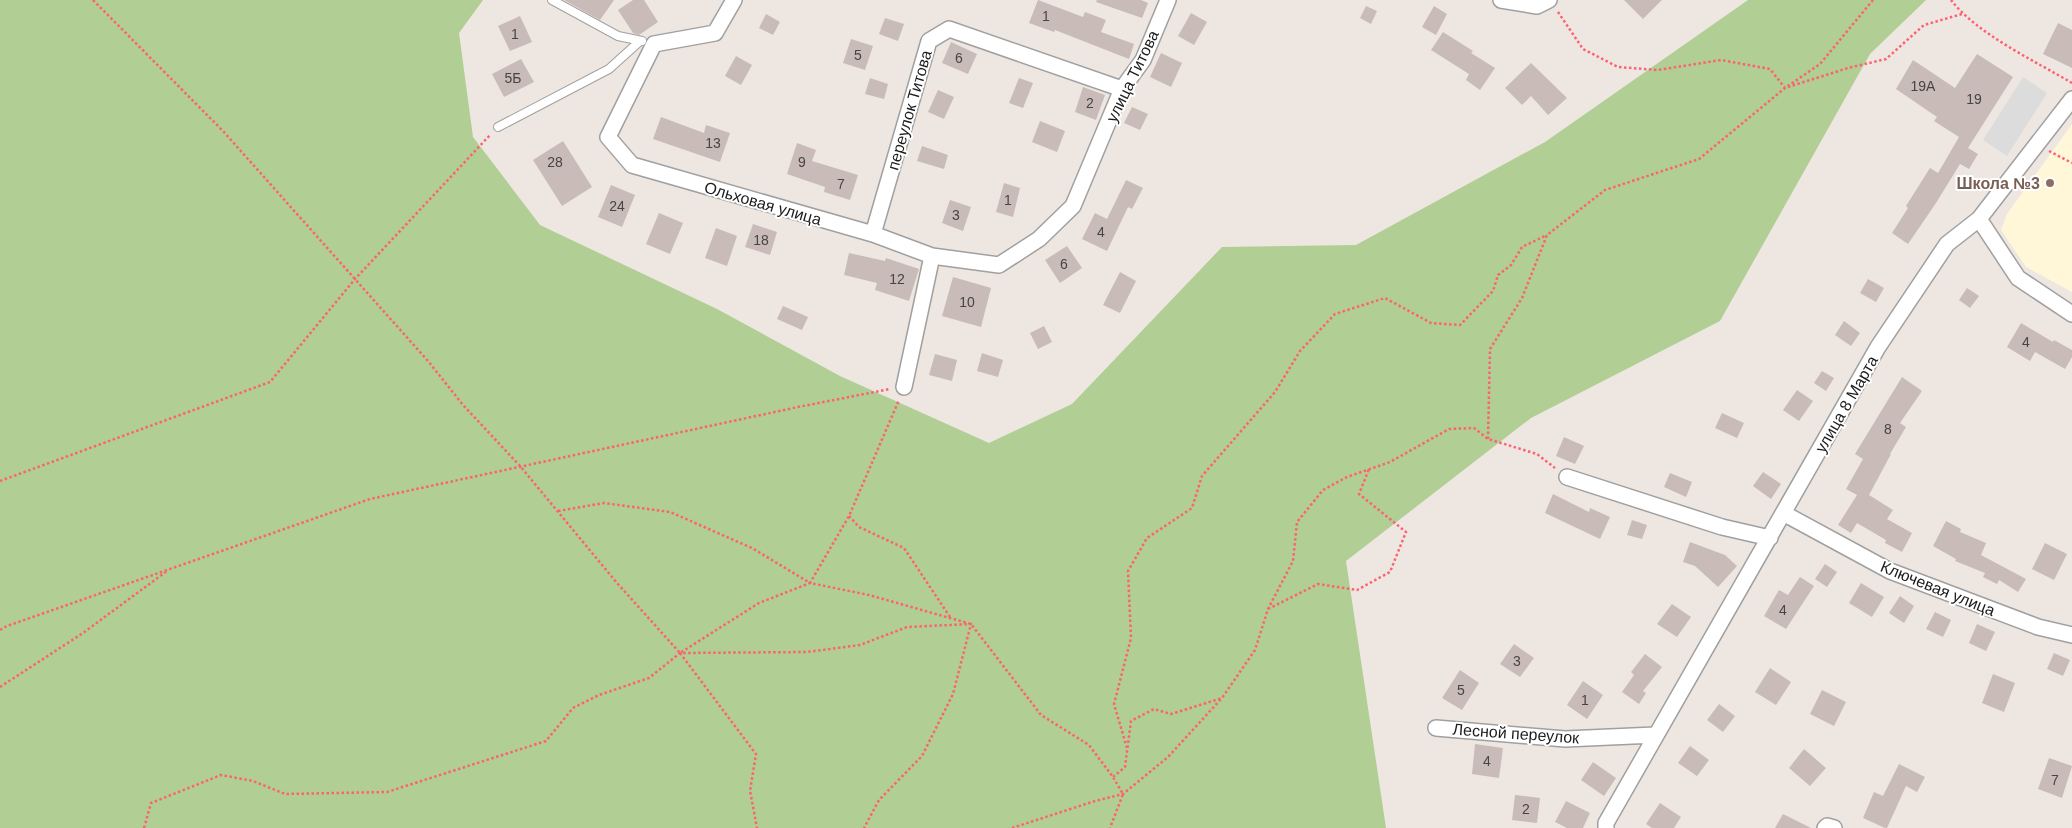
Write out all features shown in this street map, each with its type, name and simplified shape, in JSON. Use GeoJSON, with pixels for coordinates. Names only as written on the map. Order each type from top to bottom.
{"type":"FeatureCollection","features":[{"type":"Feature","properties":{"kind":"street"},"geometry":{"type":"LineString","coordinates":[[647,42],[715,33],[734,0]]}},
{"type":"Feature","properties":{"kind":"street","name":"улица Титова"},"geometry":{"type":"LineString","coordinates":[[1073,206],[1122,89],[1144,60],[1168,0]]}},
{"type":"Feature","properties":{"kind":"street"},"geometry":{"type":"LineString","coordinates":[[1501,0],[1547,5]]}},
{"type":"Feature","properties":{"kind":"street","name":"переулок Титова"},"geometry":{"type":"LineString","coordinates":[[873,234],[930,41],[949,29],[1122,89]]}},
{"type":"Feature","properties":{"kind":"street","name":"Ольховая улица"},"geometry":{"type":"LineString","coordinates":[[647,42],[608,137],[632,165],[873,234],[932,256],[999,265],[1039,239],[1073,206]]}},
{"type":"Feature","properties":{"kind":"street","name":"улица 8 Марта"},"geometry":{"type":"LineString","coordinates":[[1606,828],[1606,823],[1656,735],[1889,331],[1947,244],[1979,219],[2072,99]]}},
{"type":"Feature","properties":{"kind":"street"},"geometry":{"type":"LineString","coordinates":[[1979,219],[2018,278],[2072,314]]}},
{"type":"Feature","properties":{"kind":"street"},"geometry":{"type":"LineString","coordinates":[[904,387],[932,256]]}},
{"type":"Feature","properties":{"kind":"street"},"geometry":{"type":"LineString","coordinates":[[1566,476],[1722,527],[1770,538]]}},
{"type":"Feature","properties":{"kind":"street","name":"Ключевая улица"},"geometry":{"type":"LineString","coordinates":[[1783,513],[1890,572],[2038,627],[2072,635]]}},
{"type":"Feature","properties":{"kind":"street","name":"Лесной переулок"},"geometry":{"type":"LineString","coordinates":[[1436,728],[1565,740],[1656,735]]}},
{"type":"Feature","properties":{"kind":"lane"},"geometry":{"type":"LineString","coordinates":[[552,0],[618,36],[647,42]]}},
{"type":"Feature","properties":{"kind":"lane"},"geometry":{"type":"LineString","coordinates":[[498,127],[609,69],[647,42]]}},
{"type":"Feature","properties":{"kind":"path"},"geometry":{"type":"LineString","coordinates":[[93,0],[223,131],[428,361],[463,405],[520,466],[617,583],[680,653],[756,754],[750,791],[757,828]]}},
{"type":"Feature","properties":{"kind":"path"},"geometry":{"type":"LineString","coordinates":[[1127,748],[1114,704],[1131,638],[1128,571],[1147,538],[1192,508],[1202,476],[1275,392],[1300,350],[1335,314],[1385,298],[1432,323],[1460,325],[1493,291],[1498,275],[1511,265],[1522,247],[1547,235],[1605,190],[1699,159],[1786,88],[1820,64],[1873,0]]}},
{"type":"Feature","properties":{"kind":"path"},"geometry":{"type":"LineString","coordinates":[[1951,0],[1962,14],[2001,41],[2072,83]]}},
{"type":"Feature","properties":{"kind":"path"},"geometry":{"type":"LineString","coordinates":[[1547,5],[1584,49],[1618,67],[1658,70],[1720,60],[1770,70],[1786,88]]}},
{"type":"Feature","properties":{"kind":"path"},"geometry":{"type":"LineString","coordinates":[[1786,88],[1848,68],[1886,59],[1924,25],[1962,14]]}},
{"type":"Feature","properties":{"kind":"path"},"geometry":{"type":"LineString","coordinates":[[0,481],[270,382],[355,279],[498,127]]}},
{"type":"Feature","properties":{"kind":"path"},"geometry":{"type":"LineString","coordinates":[[2038,143],[2072,163]]}},
{"type":"Feature","properties":{"kind":"path"},"geometry":{"type":"LineString","coordinates":[[1488,439],[1490,349],[1522,298],[1547,235]]}},
{"type":"Feature","properties":{"kind":"path"},"geometry":{"type":"LineString","coordinates":[[0,630],[370,499],[798,407],[904,387]]}},
{"type":"Feature","properties":{"kind":"path"},"geometry":{"type":"LineString","coordinates":[[144,828],[151,803],[221,774],[253,781],[285,794],[387,792],[546,741],[573,708],[599,695],[649,678],[680,653],[760,603],[810,583],[849,516],[866,474],[886,434],[904,387]]}},
{"type":"Feature","properties":{"kind":"path"},"geometry":{"type":"LineString","coordinates":[[1012,828],[1095,800],[1123,794],[1168,757],[1222,698],[1255,650],[1268,608],[1292,561],[1297,522],[1323,490],[1346,477],[1390,462],[1449,429],[1474,428],[1488,439],[1537,454],[1566,476]]}},
{"type":"Feature","properties":{"kind":"path"},"geometry":{"type":"LineString","coordinates":[[1268,608],[1318,584],[1357,590],[1390,572],[1406,532],[1359,494],[1369,469]]}},
{"type":"Feature","properties":{"kind":"path"},"geometry":{"type":"LineString","coordinates":[[558,512],[604,503],[670,512],[752,548],[810,583],[869,595],[971,624],[1041,715],[1089,745],[1113,776],[1123,794],[1110,828]]}},
{"type":"Feature","properties":{"kind":"path"},"geometry":{"type":"LineString","coordinates":[[849,516],[859,527],[904,548],[951,619]]}},
{"type":"Feature","properties":{"kind":"path"},"geometry":{"type":"LineString","coordinates":[[0,687],[83,633],[170,569]]}},
{"type":"Feature","properties":{"kind":"path"},"geometry":{"type":"LineString","coordinates":[[680,653],[808,652],[860,645],[907,626],[971,624]]}},
{"type":"Feature","properties":{"kind":"path"},"geometry":{"type":"LineString","coordinates":[[864,828],[880,800],[922,756],[953,694],[971,624]]}},
{"type":"Feature","properties":{"kind":"path"},"geometry":{"type":"LineString","coordinates":[[1113,776],[1125,767],[1130,721],[1154,709],[1171,714],[1222,698]]}},
{"type":"Feature","properties":{"kind":"shaded area"},"geometry":{"type":"Polygon","coordinates":[[[2023,77],[2047,93],[2007,156],[1983,140],[2023,77]]]}},
{"type":"Feature","properties":{"kind":"shaded area","name":"Школа №3"},"geometry":{"type":"Polygon","coordinates":[[[2072,124],[2072,292],[2026,267],[2001,230],[2007,214],[2072,124]]]}},
{"type":"Feature","properties":{"kind":"green space"},"geometry":{"type":"Polygon","coordinates":[[[0,0],[483,0],[459,33],[473,137],[540,225],[717,309],[840,376],[989,443],[1072,404],[1222,247],[1356,245],[1545,142],[1748,0],[1926,0],[1870,54],[1720,321],[1531,418],[1346,561],[1386,828],[0,828],[0,0]]]}},
{"type":"Feature","properties":{"kind":"building"},"geometry":{"type":"Polygon","coordinates":[[[564,0],[614,0],[600,20],[564,0]]]}},
{"type":"Feature","properties":{"kind":"building"},"geometry":{"type":"Polygon","coordinates":[[[633,0],[644,0],[658,22],[639,35],[633,33],[618,10],[633,0]]]}},
{"type":"Feature","properties":{"kind":"building"},"geometry":{"type":"Polygon","coordinates":[[[1038,0],[1083,17],[1085,12],[1106,20],[1101,32],[1134,44],[1129,59],[1055,30],[1054,32],[1029,23],[1038,0]]]}},
{"type":"Feature","properties":{"kind":"building"},"geometry":{"type":"Polygon","coordinates":[[[1097,0],[1141,0],[1148,3],[1142,18],[1096,2],[1097,0]]]}},
{"type":"Feature","properties":{"kind":"building"},"geometry":{"type":"Polygon","coordinates":[[[1624,0],[1662,0],[1643,19],[1624,0]]]}},
{"type":"Feature","properties":{"kind":"building"},"geometry":{"type":"Polygon","coordinates":[[[1366,6],[1377,11],[1371,24],[1360,18],[1366,6]]]}},
{"type":"Feature","properties":{"kind":"building"},"geometry":{"type":"Polygon","coordinates":[[[1434,6],[1447,14],[1436,35],[1422,27],[1434,6]]]}},
{"type":"Feature","properties":{"kind":"building"},"geometry":{"type":"Polygon","coordinates":[[[1191,13],[1207,22],[1194,45],[1178,36],[1191,13]]]}},
{"type":"Feature","properties":{"kind":"building"},"geometry":{"type":"Polygon","coordinates":[[[766,14],[780,22],[773,35],[759,28],[766,14]]]}},
{"type":"Feature","properties":{"kind":"building"},"geometry":{"type":"Polygon","coordinates":[[[520,16],[532,42],[510,51],[498,26],[520,16]]]}},
{"type":"Feature","properties":{"kind":"building"},"geometry":{"type":"Polygon","coordinates":[[[885,18],[904,24],[898,41],[879,34],[885,18]]]}},
{"type":"Feature","properties":{"kind":"building"},"geometry":{"type":"Polygon","coordinates":[[[2058,23],[2072,30],[2072,68],[2043,54],[2058,23]]]}},
{"type":"Feature","properties":{"kind":"building"},"geometry":{"type":"Polygon","coordinates":[[[1443,32],[1495,68],[1480,90],[1466,80],[1469,74],[1431,50],[1443,32]]]}},
{"type":"Feature","properties":{"kind":"building"},"geometry":{"type":"Polygon","coordinates":[[[851,39],[873,46],[865,70],[843,63],[851,39]]]}},
{"type":"Feature","properties":{"kind":"building"},"geometry":{"type":"Polygon","coordinates":[[[951,42],[977,54],[968,74],[942,63],[951,42]]]}},
{"type":"Feature","properties":{"kind":"building"},"geometry":{"type":"Polygon","coordinates":[[[1161,53],[1182,63],[1171,87],[1150,77],[1161,53]]]}},
{"type":"Feature","properties":{"kind":"building"},"geometry":{"type":"Polygon","coordinates":[[[1977,54],[2013,77],[1968,148],[1978,154],[1969,169],[1960,164],[1908,244],[1892,233],[1908,208],[1906,206],[1930,168],[1938,173],[1959,137],[1934,121],[1937,117],[1896,89],[1913,60],[1955,88],[1977,54]]]}},
{"type":"Feature","properties":{"kind":"building"},"geometry":{"type":"Polygon","coordinates":[[[736,56],[752,65],[741,85],[725,76],[736,56]]]}},
{"type":"Feature","properties":{"kind":"building"},"geometry":{"type":"Polygon","coordinates":[[[521,59],[534,82],[504,97],[492,74],[521,59]]]}},
{"type":"Feature","properties":{"kind":"building"},"geometry":{"type":"Polygon","coordinates":[[[1531,63],[1567,98],[1548,115],[1531,96],[1522,105],[1505,88],[1531,63]]]}},
{"type":"Feature","properties":{"kind":"building"},"geometry":{"type":"Polygon","coordinates":[[[870,78],[888,84],[884,99],[865,94],[870,78]]]}},
{"type":"Feature","properties":{"kind":"building"},"geometry":{"type":"Polygon","coordinates":[[[1019,78],[1033,83],[1023,108],[1009,103],[1019,78]]]}},
{"type":"Feature","properties":{"kind":"building"},"geometry":{"type":"Polygon","coordinates":[[[1083,87],[1105,95],[1096,120],[1075,112],[1083,87]]]}},
{"type":"Feature","properties":{"kind":"building"},"geometry":{"type":"Polygon","coordinates":[[[938,90],[954,97],[944,119],[928,112],[938,90]]]}},
{"type":"Feature","properties":{"kind":"building"},"geometry":{"type":"Polygon","coordinates":[[[1132,107],[1148,114],[1140,130],[1124,123],[1132,107]]]}},
{"type":"Feature","properties":{"kind":"building"},"geometry":{"type":"Polygon","coordinates":[[[661,117],[704,133],[706,125],[730,133],[720,162],[653,139],[661,117]]]}},
{"type":"Feature","properties":{"kind":"building"},"geometry":{"type":"Polygon","coordinates":[[[1040,121],[1065,131],[1057,152],[1032,142],[1040,121]]]}},
{"type":"Feature","properties":{"kind":"building"},"geometry":{"type":"Polygon","coordinates":[[[563,141],[592,187],[562,206],[533,160],[563,141]]]}},
{"type":"Feature","properties":{"kind":"building"},"geometry":{"type":"Polygon","coordinates":[[[797,143],[816,150],[812,161],[858,175],[850,200],[824,192],[825,187],[787,174],[797,143]]]}},
{"type":"Feature","properties":{"kind":"building"},"geometry":{"type":"Polygon","coordinates":[[[922,146],[948,155],[944,169],[917,161],[922,146]]]}},
{"type":"Feature","properties":{"kind":"building"},"geometry":{"type":"Polygon","coordinates":[[[1126,180],[1143,188],[1132,209],[1128,207],[1107,251],[1082,239],[1095,213],[1107,219],[1126,180]]]}},
{"type":"Feature","properties":{"kind":"building"},"geometry":{"type":"Polygon","coordinates":[[[1004,183],[1020,188],[1013,217],[996,212],[1004,183]]]}},
{"type":"Feature","properties":{"kind":"building"},"geometry":{"type":"Polygon","coordinates":[[[611,185],[635,195],[622,227],[598,217],[611,185]]]}},
{"type":"Feature","properties":{"kind":"building"},"geometry":{"type":"Polygon","coordinates":[[[950,200],[971,207],[963,231],[942,223],[950,200]]]}},
{"type":"Feature","properties":{"kind":"building"},"geometry":{"type":"Polygon","coordinates":[[[659,213],[683,223],[670,254],[646,244],[659,213]]]}},
{"type":"Feature","properties":{"kind":"building"},"geometry":{"type":"Polygon","coordinates":[[[753,224],[777,232],[770,255],[745,247],[753,224]]]}},
{"type":"Feature","properties":{"kind":"building"},"geometry":{"type":"Polygon","coordinates":[[[716,228],[737,236],[727,266],[705,258],[716,228]]]}},
{"type":"Feature","properties":{"kind":"building"},"geometry":{"type":"Polygon","coordinates":[[[1067,246],[1082,268],[1060,283],[1045,260],[1067,246]]]}},
{"type":"Feature","properties":{"kind":"building"},"geometry":{"type":"Polygon","coordinates":[[[849,253],[885,261],[886,258],[919,269],[909,301],[875,290],[877,283],[844,275],[849,253]]]}},
{"type":"Feature","properties":{"kind":"building"},"geometry":{"type":"Polygon","coordinates":[[[1120,272],[1136,281],[1120,313],[1103,305],[1120,272]]]}},
{"type":"Feature","properties":{"kind":"building"},"geometry":{"type":"Polygon","coordinates":[[[953,277],[991,288],[981,327],[942,316],[953,277]]]}},
{"type":"Feature","properties":{"kind":"building"},"geometry":{"type":"Polygon","coordinates":[[[1868,279],[1884,288],[1876,302],[1860,293],[1868,279]]]}},
{"type":"Feature","properties":{"kind":"building"},"geometry":{"type":"Polygon","coordinates":[[[1967,288],[1979,296],[1970,308],[1959,300],[1967,288]]]}},
{"type":"Feature","properties":{"kind":"building"},"geometry":{"type":"Polygon","coordinates":[[[783,306],[808,317],[802,330],[777,319],[783,306]]]}},
{"type":"Feature","properties":{"kind":"building"},"geometry":{"type":"Polygon","coordinates":[[[1844,321],[1860,333],[1851,346],[1835,335],[1844,321]]]}},
{"type":"Feature","properties":{"kind":"building"},"geometry":{"type":"Polygon","coordinates":[[[2021,323],[2053,342],[2054,340],[2072,350],[2072,357],[2065,369],[2035,352],[2030,361],[2007,347],[2021,323]]]}},
{"type":"Feature","properties":{"kind":"building"},"geometry":{"type":"Polygon","coordinates":[[[1044,326],[1052,342],[1038,349],[1030,333],[1044,326]]]}},
{"type":"Feature","properties":{"kind":"building"},"geometry":{"type":"Polygon","coordinates":[[[982,353],[1003,360],[998,377],[977,371],[982,353]]]}},
{"type":"Feature","properties":{"kind":"building"},"geometry":{"type":"Polygon","coordinates":[[[935,354],[957,360],[952,381],[929,375],[935,354]]]}},
{"type":"Feature","properties":{"kind":"building"},"geometry":{"type":"Polygon","coordinates":[[[1822,371],[1834,378],[1826,391],[1814,383],[1822,371]]]}},
{"type":"Feature","properties":{"kind":"building"},"geometry":{"type":"Polygon","coordinates":[[[1902,377],[1922,391],[1900,423],[1906,427],[1869,495],[1893,510],[1887,519],[1912,533],[1902,552],[1885,543],[1886,540],[1857,523],[1851,533],[1838,525],[1857,495],[1846,489],[1863,459],[1855,454],[1902,377]]]}},
{"type":"Feature","properties":{"kind":"building"},"geometry":{"type":"Polygon","coordinates":[[[1797,390],[1813,401],[1799,421],[1783,410],[1797,390]]]}},
{"type":"Feature","properties":{"kind":"building"},"geometry":{"type":"Polygon","coordinates":[[[1722,413],[1744,423],[1737,438],[1715,428],[1722,413]]]}},
{"type":"Feature","properties":{"kind":"building"},"geometry":{"type":"Polygon","coordinates":[[[1564,437],[1584,446],[1575,464],[1556,456],[1564,437]]]}},
{"type":"Feature","properties":{"kind":"building"},"geometry":{"type":"Polygon","coordinates":[[[1763,472],[1781,484],[1771,499],[1753,486],[1763,472]]]}},
{"type":"Feature","properties":{"kind":"building"},"geometry":{"type":"Polygon","coordinates":[[[1670,473],[1692,482],[1686,497],[1664,487],[1670,473]]]}},
{"type":"Feature","properties":{"kind":"building"},"geometry":{"type":"Polygon","coordinates":[[[1553,494],[1589,512],[1590,508],[1610,517],[1600,539],[1545,513],[1553,494]]]}},
{"type":"Feature","properties":{"kind":"building"},"geometry":{"type":"Polygon","coordinates":[[[1632,520],[1647,525],[1642,539],[1627,535],[1632,520]]]}},
{"type":"Feature","properties":{"kind":"building"},"geometry":{"type":"Polygon","coordinates":[[[1946,521],[1961,529],[1960,532],[1986,543],[1981,555],[2026,579],[2018,592],[1999,580],[1997,584],[1983,577],[1985,573],[1955,561],[1956,559],[1933,546],[1946,521]]]}},
{"type":"Feature","properties":{"kind":"building"},"geometry":{"type":"Polygon","coordinates":[[[1690,542],[1725,555],[1737,566],[1718,587],[1695,566],[1683,562],[1690,542]]]}},
{"type":"Feature","properties":{"kind":"building"},"geometry":{"type":"Polygon","coordinates":[[[2045,543],[2067,554],[2054,580],[2032,569],[2045,543]]]}},
{"type":"Feature","properties":{"kind":"building"},"geometry":{"type":"Polygon","coordinates":[[[1825,564],[1837,572],[1827,587],[1815,579],[1825,564]]]}},
{"type":"Feature","properties":{"kind":"building"},"geometry":{"type":"Polygon","coordinates":[[[1800,577],[1814,586],[1786,629],[1764,616],[1779,590],[1788,595],[1800,577]]]}},
{"type":"Feature","properties":{"kind":"building"},"geometry":{"type":"Polygon","coordinates":[[[1861,583],[1884,597],[1872,617],[1849,603],[1861,583]]]}},
{"type":"Feature","properties":{"kind":"building"},"geometry":{"type":"Polygon","coordinates":[[[1900,596],[1914,606],[1904,623],[1889,613],[1900,596]]]}},
{"type":"Feature","properties":{"kind":"building"},"geometry":{"type":"Polygon","coordinates":[[[1672,604],[1691,617],[1677,637],[1657,624],[1672,604]]]}},
{"type":"Feature","properties":{"kind":"building"},"geometry":{"type":"Polygon","coordinates":[[[1935,612],[1951,620],[1943,637],[1926,629],[1935,612]]]}},
{"type":"Feature","properties":{"kind":"building"},"geometry":{"type":"Polygon","coordinates":[[[1977,624],[1995,632],[1986,651],[1969,643],[1977,624]]]}},
{"type":"Feature","properties":{"kind":"building"},"geometry":{"type":"Polygon","coordinates":[[[1514,644],[1534,658],[1520,677],[1500,664],[1514,644]]]}},
{"type":"Feature","properties":{"kind":"building"},"geometry":{"type":"Polygon","coordinates":[[[2054,653],[2070,660],[2063,676],[2047,669],[2054,653]]]}},
{"type":"Feature","properties":{"kind":"building"},"geometry":{"type":"Polygon","coordinates":[[[1645,654],[1662,667],[1643,691],[1646,693],[1639,704],[1622,692],[1634,675],[1631,672],[1645,654]]]}},
{"type":"Feature","properties":{"kind":"building"},"geometry":{"type":"Polygon","coordinates":[[[1770,668],[1791,682],[1776,705],[1755,692],[1770,668]]]}},
{"type":"Feature","properties":{"kind":"building"},"geometry":{"type":"Polygon","coordinates":[[[1460,670],[1479,683],[1462,710],[1442,698],[1460,670]]]}},
{"type":"Feature","properties":{"kind":"building"},"geometry":{"type":"Polygon","coordinates":[[[1993,674],[2015,683],[2004,712],[1982,703],[1993,674]]]}},
{"type":"Feature","properties":{"kind":"building"},"geometry":{"type":"Polygon","coordinates":[[[1583,681],[1603,695],[1587,719],[1567,705],[1583,681]]]}},
{"type":"Feature","properties":{"kind":"building"},"geometry":{"type":"Polygon","coordinates":[[[1822,690],[1846,702],[1834,726],[1810,714],[1822,690]]]}},
{"type":"Feature","properties":{"kind":"building"},"geometry":{"type":"Polygon","coordinates":[[[1719,704],[1735,716],[1723,732],[1707,720],[1719,704]]]}},
{"type":"Feature","properties":{"kind":"building"},"geometry":{"type":"Polygon","coordinates":[[[1475,744],[1503,748],[1499,778],[1472,774],[1475,744]]]}},
{"type":"Feature","properties":{"kind":"building"},"geometry":{"type":"Polygon","coordinates":[[[1690,746],[1709,760],[1697,776],[1678,763],[1690,746]]]}},
{"type":"Feature","properties":{"kind":"building"},"geometry":{"type":"Polygon","coordinates":[[[1804,749],[1826,768],[1810,786],[1789,768],[1804,749]]]}},
{"type":"Feature","properties":{"kind":"building"},"geometry":{"type":"Polygon","coordinates":[[[2049,758],[2072,766],[2062,798],[2038,789],[2049,758]]]}},
{"type":"Feature","properties":{"kind":"building"},"geometry":{"type":"Polygon","coordinates":[[[1593,762],[1616,778],[1604,796],[1581,780],[1593,762]]]}},
{"type":"Feature","properties":{"kind":"building"},"geometry":{"type":"Polygon","coordinates":[[[1899,764],[1925,777],[1917,792],[1906,786],[1887,828],[1885,828],[1863,818],[1874,792],[1883,796],[1899,764]]]}},
{"type":"Feature","properties":{"kind":"building"},"geometry":{"type":"Polygon","coordinates":[[[1515,795],[1540,798],[1537,823],[1512,820],[1515,795]]]}},
{"type":"Feature","properties":{"kind":"building"},"geometry":{"type":"Polygon","coordinates":[[[1566,801],[1590,813],[1583,828],[1567,828],[1555,822],[1566,801]]]}},
{"type":"Feature","properties":{"kind":"building"},"geometry":{"type":"Polygon","coordinates":[[[1660,803],[1681,817],[1674,828],[1652,828],[1646,824],[1660,803]]]}},
{"type":"Feature","properties":{"kind":"building"},"geometry":{"type":"Polygon","coordinates":[[[1783,814],[1811,828],[1775,828],[1783,814]]]}},
{"type":"Feature","properties":{"kind":"place","name":"Школа №3"},"geometry":{"type":"Point","coordinates":[2050,183]}}]}
